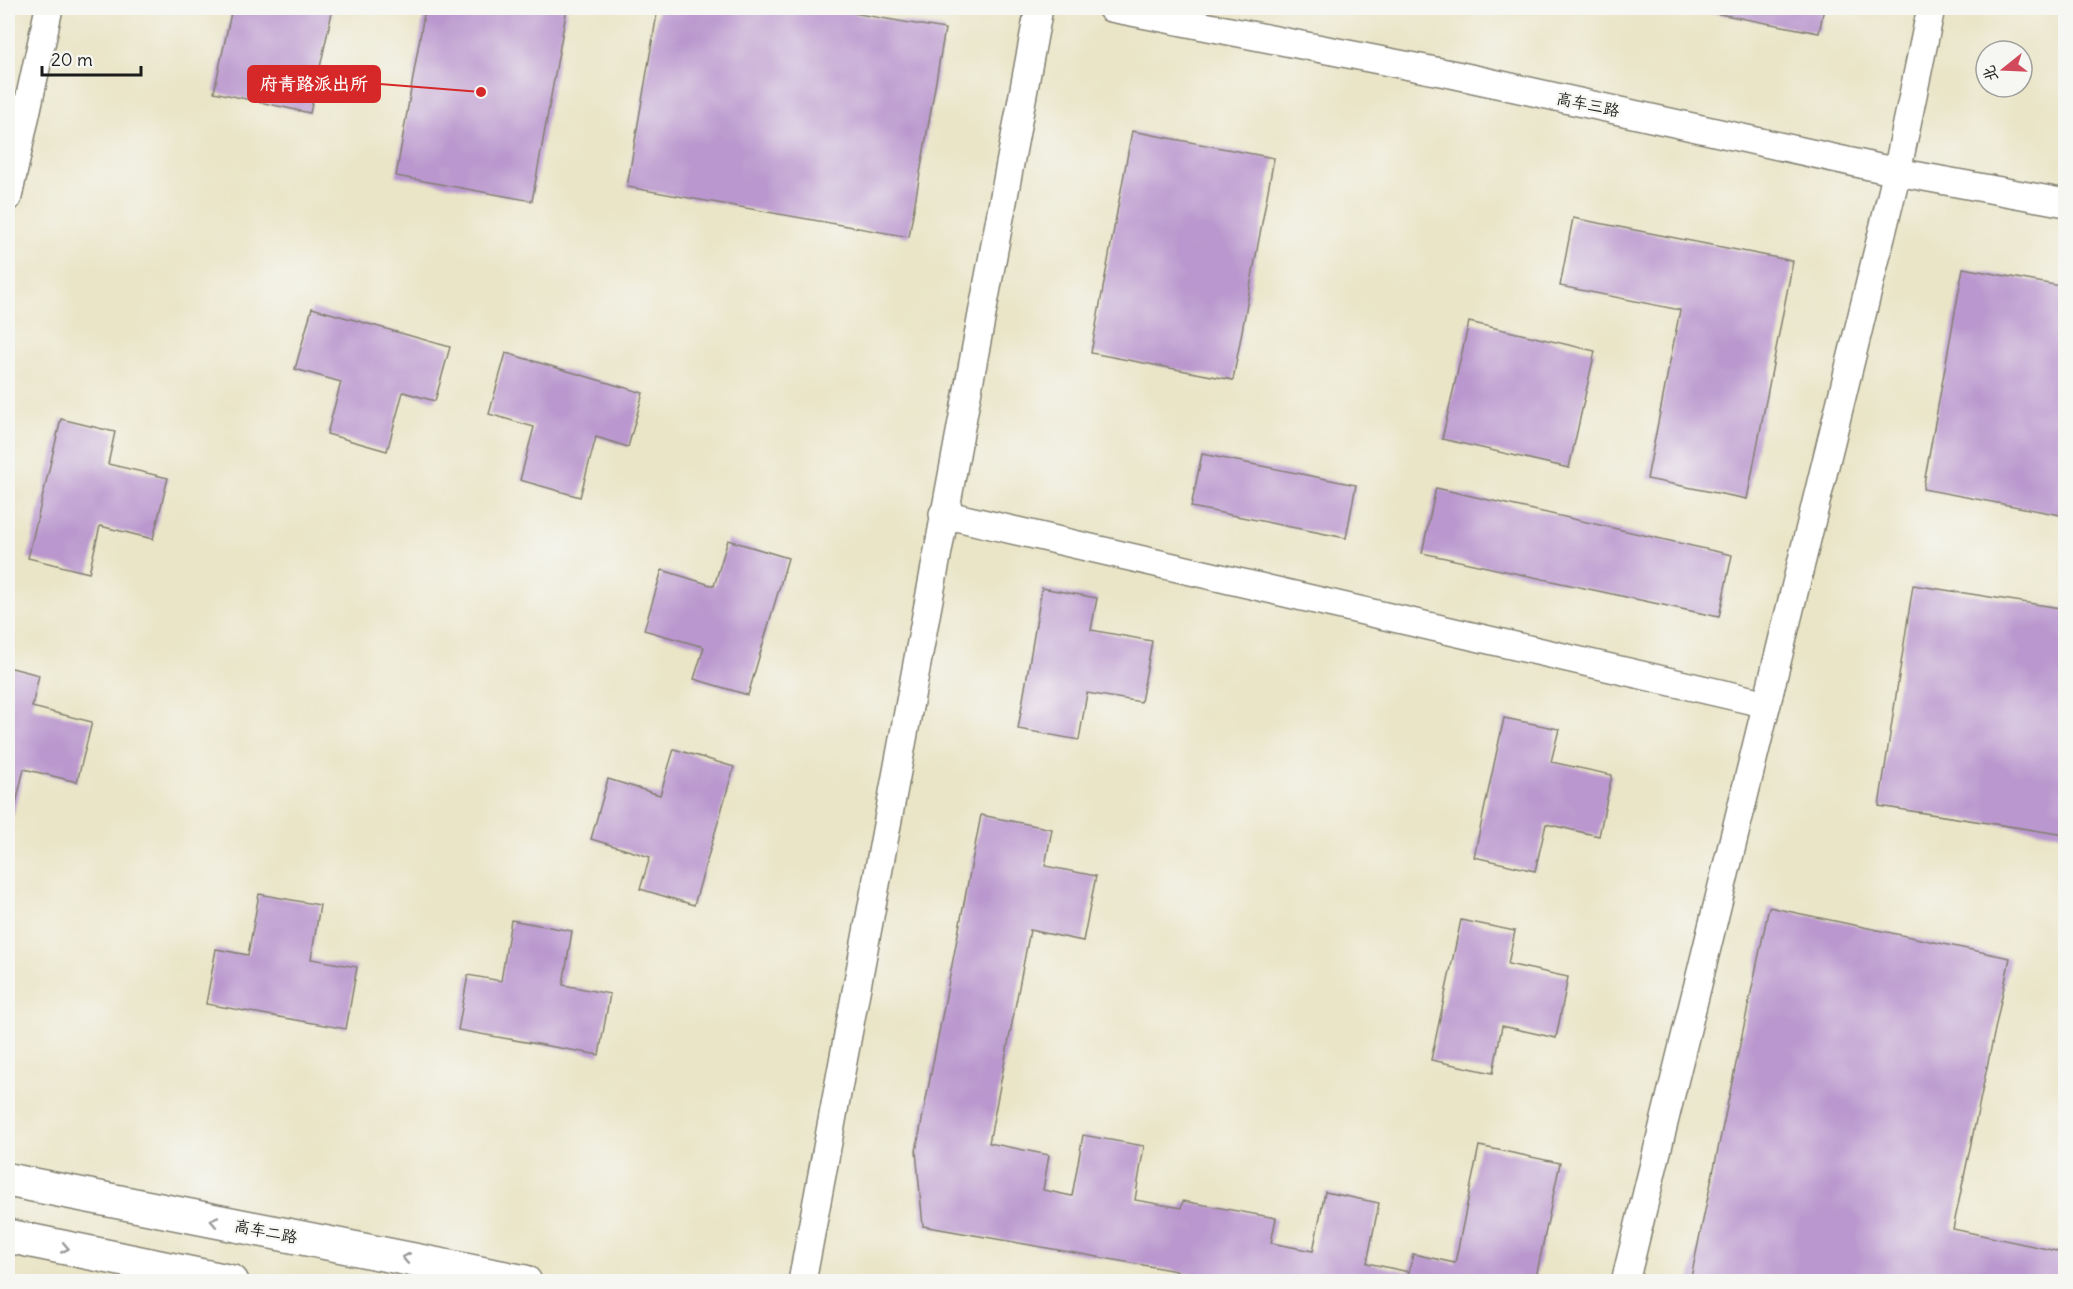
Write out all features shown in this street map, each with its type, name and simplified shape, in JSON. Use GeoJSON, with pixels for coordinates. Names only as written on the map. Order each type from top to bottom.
{"type":"FeatureCollection","features":[{"type":"Feature","properties":{"kind":"street"},"geometry":{"type":"LineString","coordinates":[[8,197],[49,8]]}},
{"type":"Feature","properties":{"kind":"street"},"geometry":{"type":"LineString","coordinates":[[802,1281],[942,514],[1039,8]]}},
{"type":"Feature","properties":{"kind":"street","name":"高车三路"},"geometry":{"type":"LineString","coordinates":[[1111,8],[1456,75],[1897,172],[2066,202]]}},
{"type":"Feature","properties":{"kind":"street"},"geometry":{"type":"LineString","coordinates":[[1625,1281],[1897,172],[1931,8]]}},
{"type":"Feature","properties":{"kind":"street"},"geometry":{"type":"LineString","coordinates":[[942,514],[1767,704]]}},
{"type":"Feature","properties":{"kind":"street","name":"高车二路"},"geometry":{"type":"LineString","coordinates":[[8,1180],[525,1281]]}},
{"type":"Feature","properties":{"kind":"street"},"geometry":{"type":"LineString","coordinates":[[8,1236],[232,1281]]}},
{"type":"Feature","properties":{"kind":"building"},"geometry":{"type":"Polygon","coordinates":[[[232,8],[333,8],[310,113],[214,92],[232,8]]]}},
{"type":"Feature","properties":{"kind":"building"},"geometry":{"type":"Polygon","coordinates":[[[425,8],[567,8],[532,201],[396,176],[425,8]]]}},
{"type":"Feature","properties":{"kind":"building"},"geometry":{"type":"Polygon","coordinates":[[[658,8],[824,8],[945,29],[909,237],[627,187],[658,8]]]}},
{"type":"Feature","properties":{"kind":"building"},"geometry":{"type":"Polygon","coordinates":[[[1688,8],[1824,8],[1819,33],[1688,8]]]}},
{"type":"Feature","properties":{"kind":"building"},"geometry":{"type":"Polygon","coordinates":[[[1132,131],[1274,158],[1233,380],[1091,353],[1132,131]]]}},
{"type":"Feature","properties":{"kind":"building"},"geometry":{"type":"Polygon","coordinates":[[[1573,218],[1793,261],[1747,499],[1647,479],[1680,310],[1560,286],[1573,218]]]}},
{"type":"Feature","properties":{"kind":"building"},"geometry":{"type":"Polygon","coordinates":[[[1963,268],[2066,287],[2066,516],[1923,489],[1963,268]]]}},
{"type":"Feature","properties":{"kind":"building"},"geometry":{"type":"Polygon","coordinates":[[[312,308],[450,347],[435,401],[403,392],[387,451],[327,434],[341,382],[295,369],[312,308]]]}},
{"type":"Feature","properties":{"kind":"building"},"geometry":{"type":"Polygon","coordinates":[[[1469,322],[1595,351],[1569,468],[1442,439],[1469,322]]]}},
{"type":"Feature","properties":{"kind":"building"},"geometry":{"type":"Polygon","coordinates":[[[506,353],[643,393],[628,447],[596,437],[580,497],[520,480],[534,427],[489,414],[506,353]]]}},
{"type":"Feature","properties":{"kind":"building"},"geometry":{"type":"Polygon","coordinates":[[[61,419],[115,432],[108,464],[168,478],[153,539],[100,526],[89,573],[28,558],[61,419]]]}},
{"type":"Feature","properties":{"kind":"building"},"geometry":{"type":"Polygon","coordinates":[[[1202,454],[1356,485],[1346,538],[1191,507],[1202,454]]]}},
{"type":"Feature","properties":{"kind":"building"},"geometry":{"type":"Polygon","coordinates":[[[1436,488],[1732,555],[1719,617],[1422,553],[1436,488]]]}},
{"type":"Feature","properties":{"kind":"building"},"geometry":{"type":"Polygon","coordinates":[[[728,540],[788,558],[748,695],[694,679],[704,647],[644,630],[662,570],[714,586],[728,540]]]}},
{"type":"Feature","properties":{"kind":"building"},"geometry":{"type":"Polygon","coordinates":[[[1913,585],[2066,609],[2066,835],[1879,806],[1913,585]]]}},
{"type":"Feature","properties":{"kind":"building"},"geometry":{"type":"Polygon","coordinates":[[[1042,588],[1097,598],[1091,630],[1152,641],[1141,702],[1087,693],[1079,740],[1018,729],[1042,588]]]}},
{"type":"Feature","properties":{"kind":"building"},"geometry":{"type":"Polygon","coordinates":[[[8,667],[39,675],[32,707],[92,722],[77,782],[24,769],[13,816],[8,814],[8,667]]]}},
{"type":"Feature","properties":{"kind":"building"},"geometry":{"type":"Polygon","coordinates":[[[1504,718],[1559,729],[1551,762],[1612,775],[1599,836],[1546,824],[1535,871],[1474,857],[1504,718]]]}},
{"type":"Feature","properties":{"kind":"building"},"geometry":{"type":"Polygon","coordinates":[[[674,749],[734,767],[694,905],[640,889],[650,857],[591,839],[608,779],[660,795],[674,749]]]}},
{"type":"Feature","properties":{"kind":"building"},"geometry":{"type":"Polygon","coordinates":[[[981,815],[1052,829],[1045,866],[1096,876],[1083,941],[1030,930],[989,1143],[1049,1155],[1043,1190],[1072,1196],[1083,1135],[1144,1146],[1135,1200],[1181,1208],[1183,1201],[1276,1218],[1271,1243],[1313,1251],[1325,1192],[1379,1203],[1367,1263],[1409,1272],[1413,1254],[1455,1263],[1479,1146],[1560,1163],[1535,1282],[1220,1282],[1171,1270],[923,1226],[916,1151],[981,815]]]}},
{"type":"Feature","properties":{"kind":"building"},"geometry":{"type":"Polygon","coordinates":[[[259,894],[320,905],[311,959],[357,967],[346,1029],[206,1004],[216,949],[248,955],[259,894]]]}},
{"type":"Feature","properties":{"kind":"building"},"geometry":{"type":"Polygon","coordinates":[[[1769,907],[2010,958],[1953,1229],[2066,1253],[2066,1282],[1690,1282],[1769,907]]]}},
{"type":"Feature","properties":{"kind":"building"},"geometry":{"type":"Polygon","coordinates":[[[511,920],[572,931],[563,985],[610,994],[599,1055],[458,1030],[468,975],[501,981],[511,920]]]}},
{"type":"Feature","properties":{"kind":"building"},"geometry":{"type":"Polygon","coordinates":[[[1461,920],[1515,931],[1508,964],[1568,977],[1556,1038],[1502,1026],[1493,1073],[1431,1060],[1461,920]]]}},
{"type":"Feature","properties":{"kind":"place","name":"府青路派出所"},"geometry":{"type":"Point","coordinates":[481,92]}}]}
